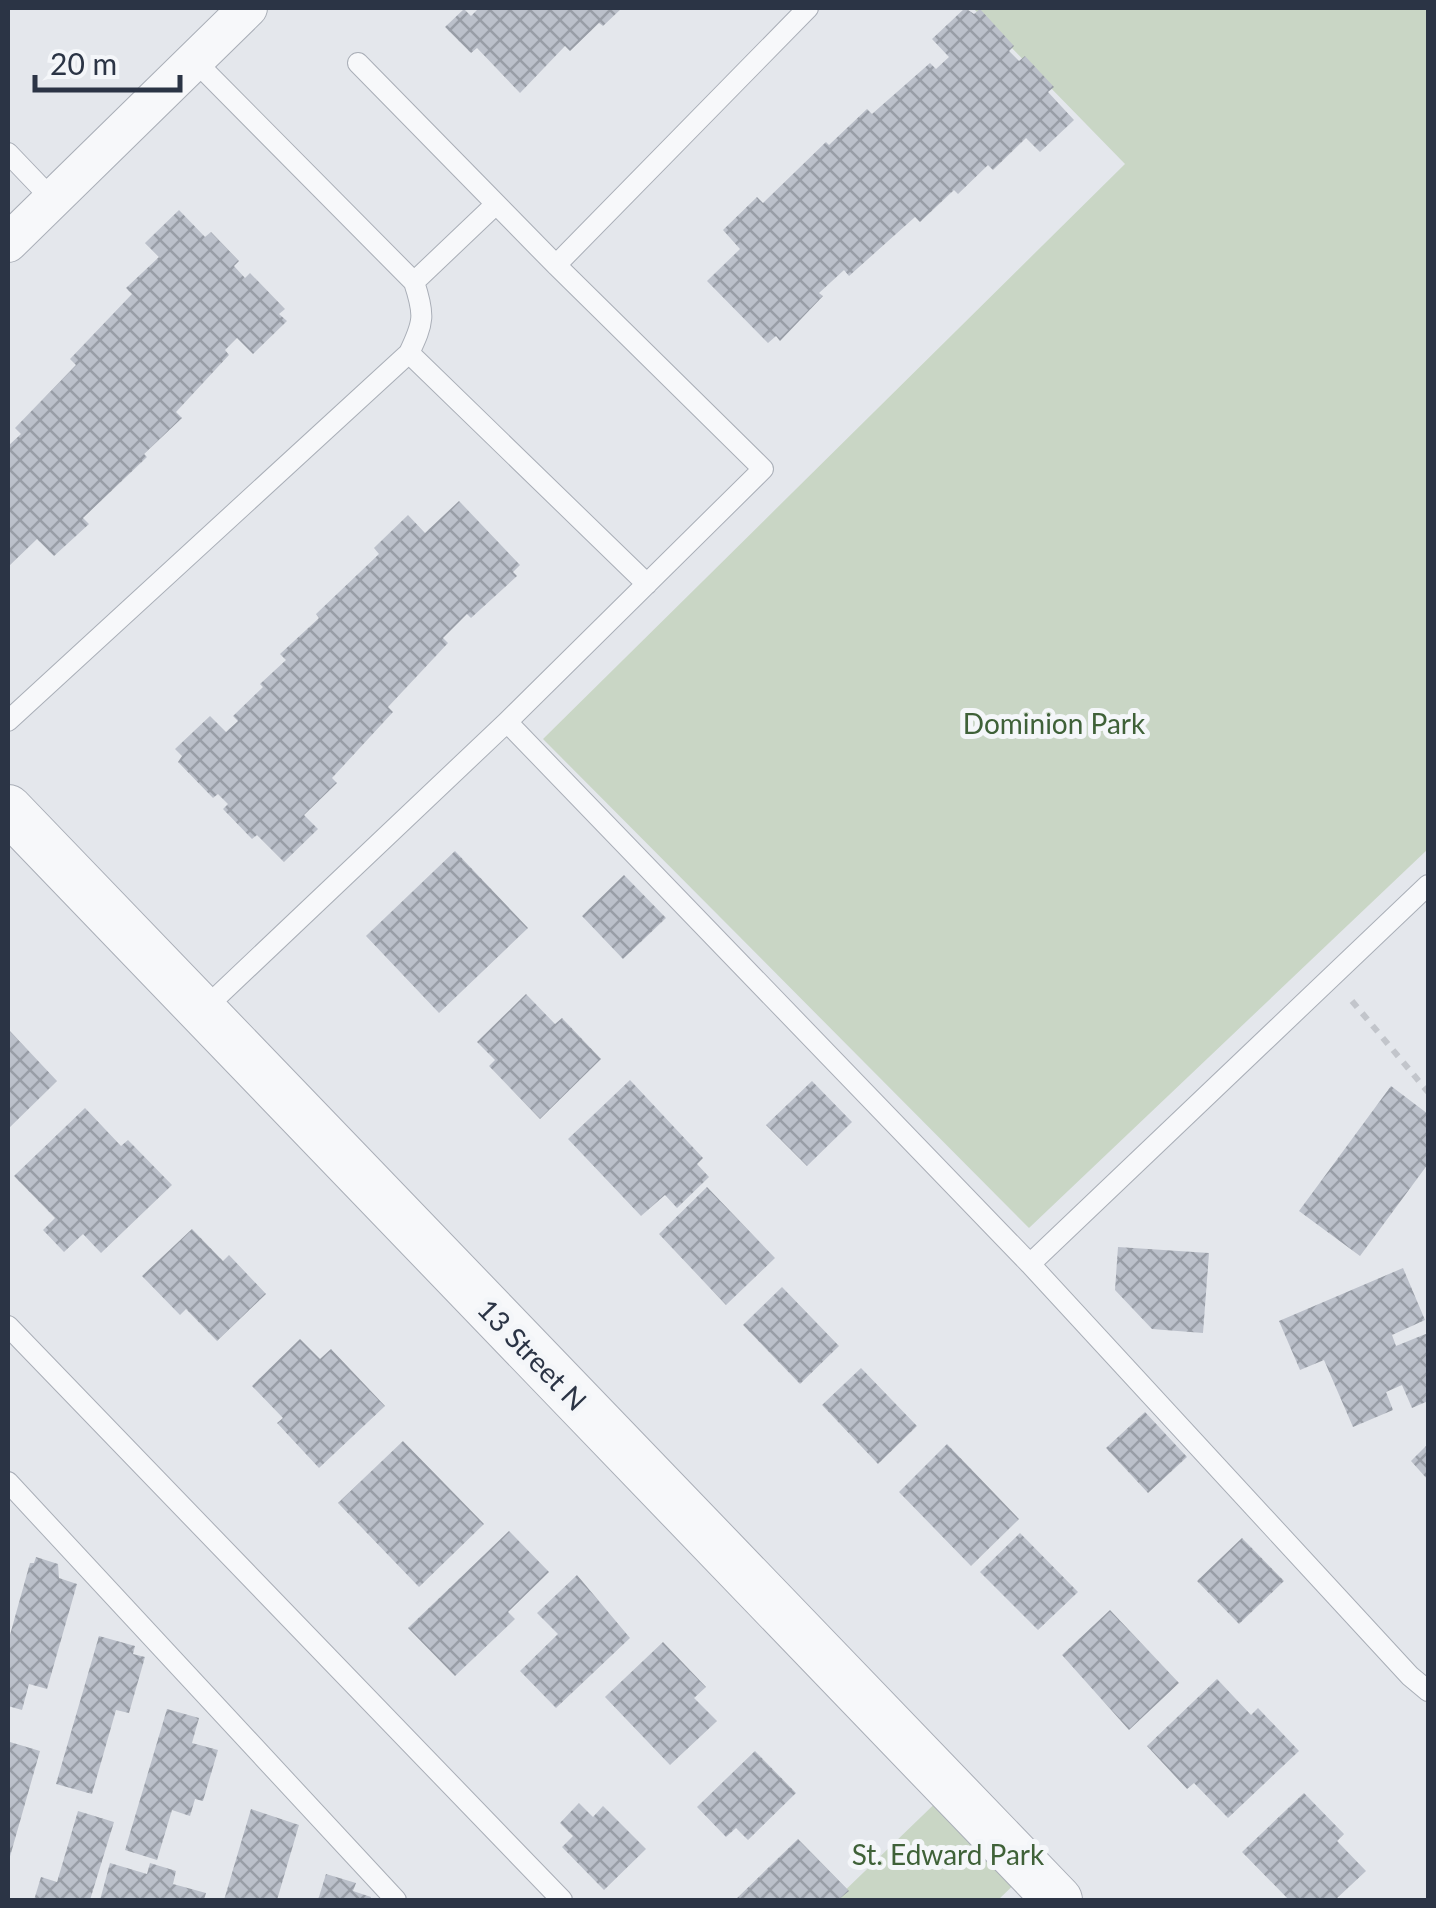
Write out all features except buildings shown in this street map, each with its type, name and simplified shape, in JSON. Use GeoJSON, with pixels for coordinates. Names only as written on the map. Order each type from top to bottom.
{"type":"FeatureCollection","features":[{"type":"Feature","properties":{"kind":"street"},"geometry":{"type":"LineString","coordinates":[[8,243],[248,8]]}},
{"type":"Feature","properties":{"kind":"street","name":"13 Street N"},"geometry":{"type":"LineString","coordinates":[[8,809],[1058,1900]]}},
{"type":"Feature","properties":{"kind":"lane"},"geometry":{"type":"LineString","coordinates":[[556,265],[808,8]]}},
{"type":"Feature","properties":{"kind":"lane"},"geometry":{"type":"LineString","coordinates":[[8,721],[408,353],[423,323],[414,282],[194,60]]}},
{"type":"Feature","properties":{"kind":"lane"},"geometry":{"type":"LineString","coordinates":[[202,1011],[507,722],[764,469],[358,63]]}},
{"type":"Feature","properties":{"kind":"lane"},"geometry":{"type":"LineString","coordinates":[[8,153],[52,200]]}},
{"type":"Feature","properties":{"kind":"lane"},"geometry":{"type":"LineString","coordinates":[[414,282],[496,204]]}},
{"type":"Feature","properties":{"kind":"lane"},"geometry":{"type":"LineString","coordinates":[[408,353],[647,584]]}},
{"type":"Feature","properties":{"kind":"lane"},"geometry":{"type":"LineString","coordinates":[[507,722],[1030,1264],[1428,1691]]}},
{"type":"Feature","properties":{"kind":"lane"},"geometry":{"type":"LineString","coordinates":[[1030,1264],[1428,884]]}},
{"type":"Feature","properties":{"kind":"lane"},"geometry":{"type":"LineString","coordinates":[[8,1326],[562,1900]]}},
{"type":"Feature","properties":{"kind":"lane"},"geometry":{"type":"LineString","coordinates":[[8,1482],[396,1900]]}},
{"type":"Feature","properties":{"kind":"path"},"geometry":{"type":"LineString","coordinates":[[1331,977],[1428,1092]]}},
{"type":"Feature","properties":{"kind":"green space","name":"Dominion Park"},"geometry":{"type":"Polygon","coordinates":[[[973,8],[1428,8],[1428,849],[1029,1228],[543,739],[1125,164],[973,8]]]}},
{"type":"Feature","properties":{"kind":"green space","name":"St. Edward Park"},"geometry":{"type":"Polygon","coordinates":[[[950,1789],[1028,1871],[998,1900],[835,1900],[950,1789]]]}}]}
